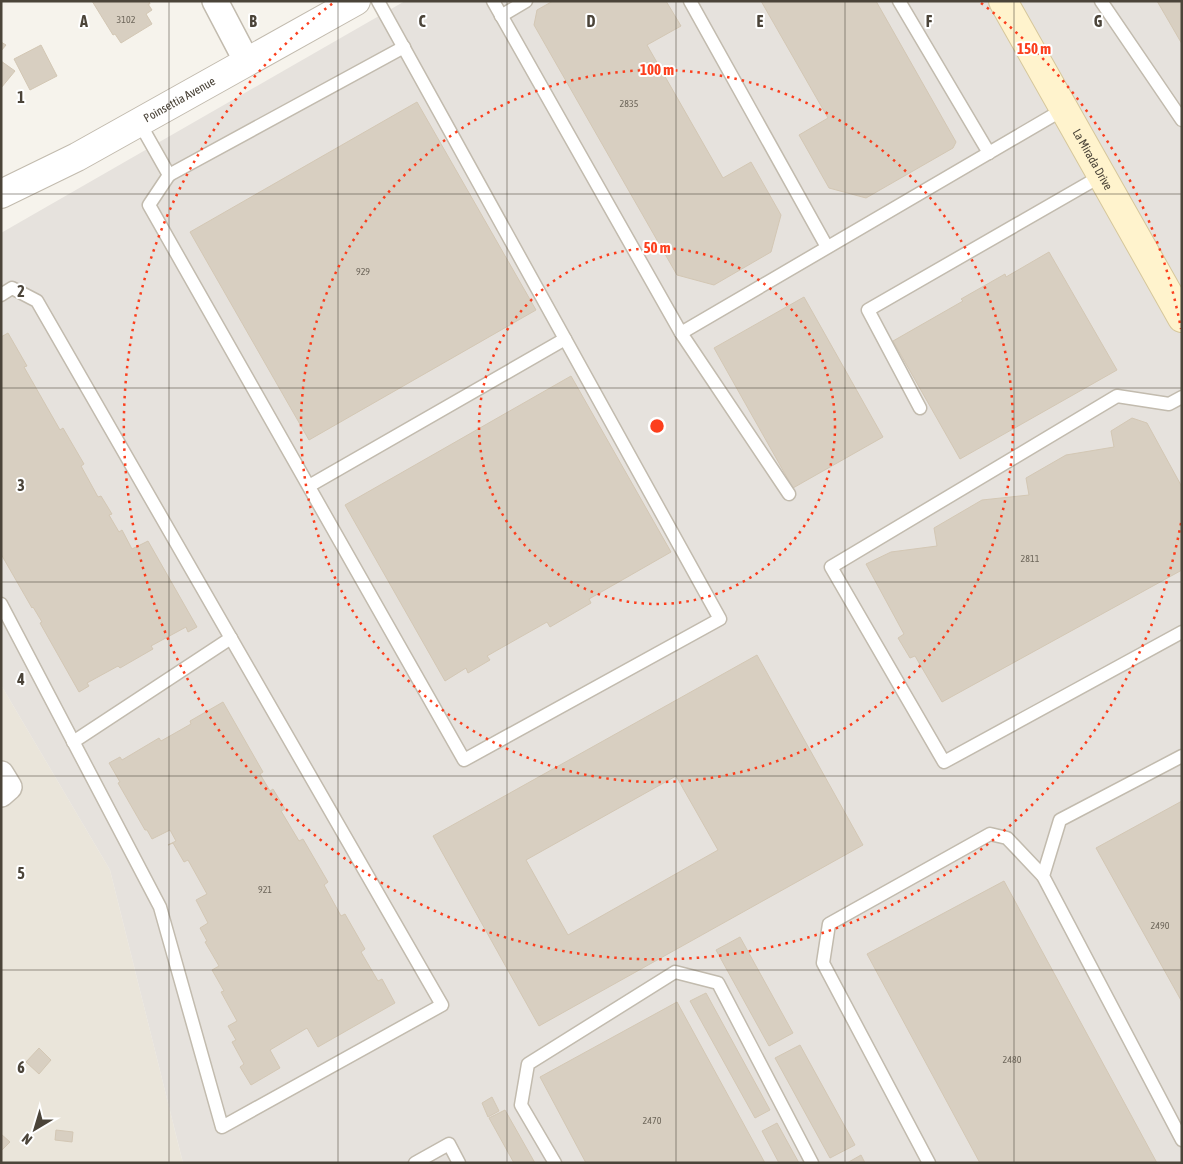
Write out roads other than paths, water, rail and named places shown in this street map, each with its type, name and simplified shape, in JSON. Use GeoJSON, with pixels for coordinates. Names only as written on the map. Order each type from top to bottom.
{"type":"FeatureCollection","features":[{"type":"Feature","properties":{"kind":"main road","name":"La Mirada Drive"},"geometry":{"type":"LineString","coordinates":[[1003,1],[1182,318]]}},
{"type":"Feature","properties":{"kind":"street"},"geometry":{"type":"LineString","coordinates":[[215,1],[247,62]]}},
{"type":"Feature","properties":{"kind":"street","name":"Poinsettia Avenue"},"geometry":{"type":"LineString","coordinates":[[1,194],[77,157],[356,1]]}},
{"type":"Feature","properties":{"kind":"street"},"geometry":{"type":"LineString","coordinates":[[1,774],[9,787],[1,794]]}},
{"type":"Feature","properties":{"kind":"lane"},"geometry":{"type":"LineString","coordinates":[[378,1],[404,47],[720,619],[464,760],[149,205],[169,175],[404,47]]}},
{"type":"Feature","properties":{"kind":"lane"},"geometry":{"type":"LineString","coordinates":[[493,1],[681,332],[789,494]]}},
{"type":"Feature","properties":{"kind":"lane"},"geometry":{"type":"LineString","coordinates":[[501,16],[526,1]]}},
{"type":"Feature","properties":{"kind":"lane"},"geometry":{"type":"LineString","coordinates":[[690,1],[827,248]]}},
{"type":"Feature","properties":{"kind":"lane"},"geometry":{"type":"LineString","coordinates":[[899,1],[989,153]]}},
{"type":"Feature","properties":{"kind":"lane"},"geometry":{"type":"LineString","coordinates":[[1101,1],[1182,120]]}},
{"type":"Feature","properties":{"kind":"lane"},"geometry":{"type":"LineString","coordinates":[[681,332],[1064,109]]}},
{"type":"Feature","properties":{"kind":"lane"},"geometry":{"type":"LineString","coordinates":[[139,122],[169,175]]}},
{"type":"Feature","properties":{"kind":"lane"},"geometry":{"type":"LineString","coordinates":[[920,408],[868,310],[1101,176]]}},
{"type":"Feature","properties":{"kind":"lane"},"geometry":{"type":"LineString","coordinates":[[1,295],[12,288],[38,301],[442,1005],[222,1127],[160,907],[1,604]]}},
{"type":"Feature","properties":{"kind":"lane"},"geometry":{"type":"LineString","coordinates":[[309,486],[565,339]]}},
{"type":"Feature","properties":{"kind":"lane"},"geometry":{"type":"LineString","coordinates":[[1182,397],[1168,404],[1117,396],[831,568],[944,762],[1182,632]]}},
{"type":"Feature","properties":{"kind":"lane"},"geometry":{"type":"LineString","coordinates":[[73,742],[231,638]]}},
{"type":"Feature","properties":{"kind":"lane"},"geometry":{"type":"LineString","coordinates":[[1042,876],[1060,820],[1182,756]]}},
{"type":"Feature","properties":{"kind":"lane"},"geometry":{"type":"LineString","coordinates":[[929,1163],[823,963],[829,924],[990,834],[1007,838],[1042,876],[1182,1140]]}},
{"type":"Feature","properties":{"kind":"lane"},"geometry":{"type":"LineString","coordinates":[[555,1163],[521,1105],[528,1064],[675,972],[718,983],[812,1163]]}},
{"type":"Feature","properties":{"kind":"lane"},"geometry":{"type":"LineString","coordinates":[[415,1163],[449,1144],[459,1163]]}}]}
